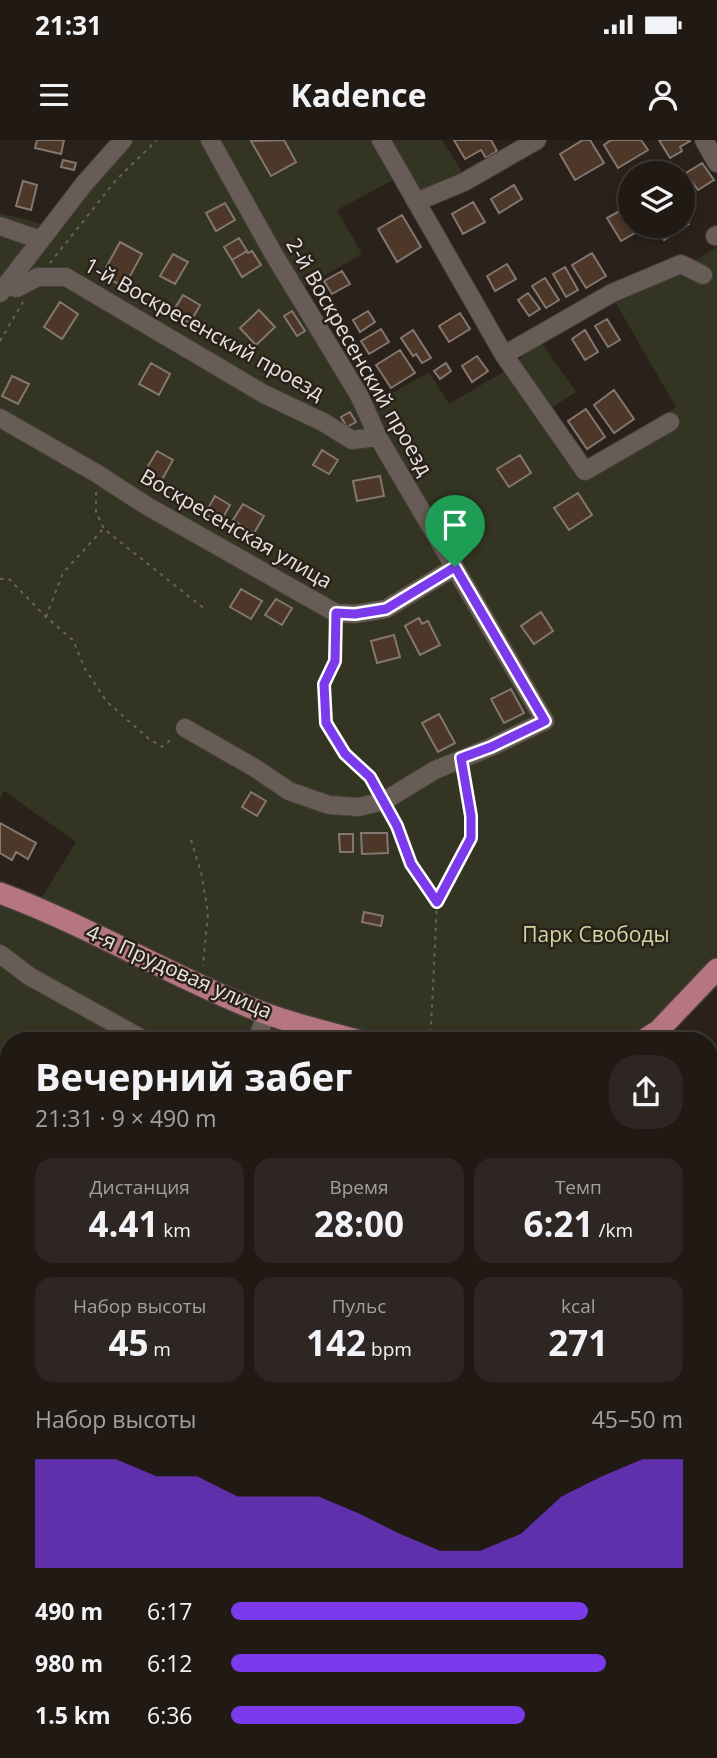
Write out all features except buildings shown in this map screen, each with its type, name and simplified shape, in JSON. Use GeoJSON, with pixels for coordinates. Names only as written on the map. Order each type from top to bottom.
{"type":"FeatureCollection","features":[{"type":"Feature","properties":{"kind":"main road","name":"4-я Прудовая улица"},"geometry":{"type":"LineString","coordinates":[[0,893],[40,908],[265,1013],[330,1032]]}},
{"type":"Feature","properties":{"kind":"main road"},"geometry":{"type":"LineString","coordinates":[[656,1032],[717,969]]}},
{"type":"Feature","properties":{"kind":"street"},"geometry":{"type":"LineString","coordinates":[[3,289],[84,184],[123,140]]}},
{"type":"Feature","properties":{"kind":"street","name":"2-й Воскресенский проезд"},"geometry":{"type":"LineString","coordinates":[[185,728],[289,791],[329,806],[359,807],[384,801],[435,770],[545,721],[378,437],[359,395],[273,253],[210,140]]}},
{"type":"Feature","properties":{"kind":"street"},"geometry":{"type":"LineString","coordinates":[[381,140],[504,355],[585,471],[670,422]]}},
{"type":"Feature","properties":{"kind":"street"},"geometry":{"type":"LineString","coordinates":[[416,202],[464,182],[537,140]]}},
{"type":"Feature","properties":{"kind":"street"},"geometry":{"type":"LineString","coordinates":[[704,140],[717,163]]}},
{"type":"Feature","properties":{"kind":"street"},"geometry":{"type":"LineString","coordinates":[[0,226],[40,240]]}},
{"type":"Feature","properties":{"kind":"street"},"geometry":{"type":"LineString","coordinates":[[504,355],[612,293],[681,264],[702,275]]}},
{"type":"Feature","properties":{"kind":"street","name":"1-й Воскресенский проезд"},"geometry":{"type":"LineString","coordinates":[[3,289],[18,288],[38,278],[66,277],[264,394],[323,422],[352,440],[378,437]]}},
{"type":"Feature","properties":{"kind":"street","name":"Воскресенская улица"},"geometry":{"type":"LineString","coordinates":[[0,418],[96,473],[147,506],[336,613],[355,614],[386,609],[455,567]]}},
{"type":"Feature","properties":{"kind":"street"},"geometry":{"type":"LineString","coordinates":[[0,954],[29,976],[130,1032]]}},
{"type":"Feature","properties":{"kind":"street"},"geometry":{"type":"LineString","coordinates":[[260,1032],[265,1013]]}},
{"type":"Feature","properties":{"kind":"path"},"geometry":{"type":"LineString","coordinates":[[0,341],[38,278],[116,180],[157,140]]}},
{"type":"Feature","properties":{"kind":"path"},"geometry":{"type":"LineString","coordinates":[[96,473],[96,512],[104,529],[206,610]]}},
{"type":"Feature","properties":{"kind":"path"},"geometry":{"type":"LineString","coordinates":[[46,617],[63,573],[104,529]]}},
{"type":"Feature","properties":{"kind":"path"},"geometry":{"type":"LineString","coordinates":[[0,579],[9,579],[73,640],[85,670],[107,702],[148,738],[162,747],[185,728]]}},
{"type":"Feature","properties":{"kind":"path"},"geometry":{"type":"LineString","coordinates":[[336,613],[335,661],[324,684],[326,723],[345,754],[370,777],[384,801],[411,864],[437,902]]}},
{"type":"Feature","properties":{"kind":"path"},"geometry":{"type":"LineString","coordinates":[[430,1032],[437,902],[471,838],[471,816],[461,758]]}},
{"type":"Feature","properties":{"kind":"path"},"geometry":{"type":"LineString","coordinates":[[191,840],[201,872],[208,913],[201,985]]}},
{"type":"Feature","properties":{"kind":"green space","name":"Парк Свободы"},"geometry":{"type":"Polygon","coordinates":[[[130,140],[442,140],[465,177],[426,194],[416,190],[406,173],[337,210],[362,254],[303,288],[373,404],[429,372],[449,404],[505,371],[541,342],[576,392],[551,408],[585,462],[676,407],[614,300],[665,279],[717,247],[717,962],[658,1022],[644,1032],[352,1032],[264,1006],[41,899],[76,842],[4,791],[0,799],[0,303],[44,243],[130,140]]]}},
{"type":"Feature","properties":{"kind":"green space"},"geometry":{"type":"Polygon","coordinates":[[[0,213],[46,225],[0,283],[0,213]]]}},
{"type":"Feature","properties":{"kind":"green space"},"geometry":{"type":"Polygon","coordinates":[[[0,902],[36,915],[243,1015],[252,1023],[251,1032],[0,1032],[0,902]]]}},
{"type":"Feature","properties":{"kind":"green space"},"geometry":{"type":"Polygon","coordinates":[[[272,1024],[299,1032],[267,1032],[272,1024]]]}},
{"type":"Feature","properties":{"kind":"route"},"geometry":{"type":"LineString","coordinates":[[455,567],[545,721],[461,758],[471,816],[471,838],[437,902],[411,864],[397,826],[370,777],[345,754],[326,723],[324,684],[335,661],[336,613],[355,614],[386,609],[455,567]]}}]}
